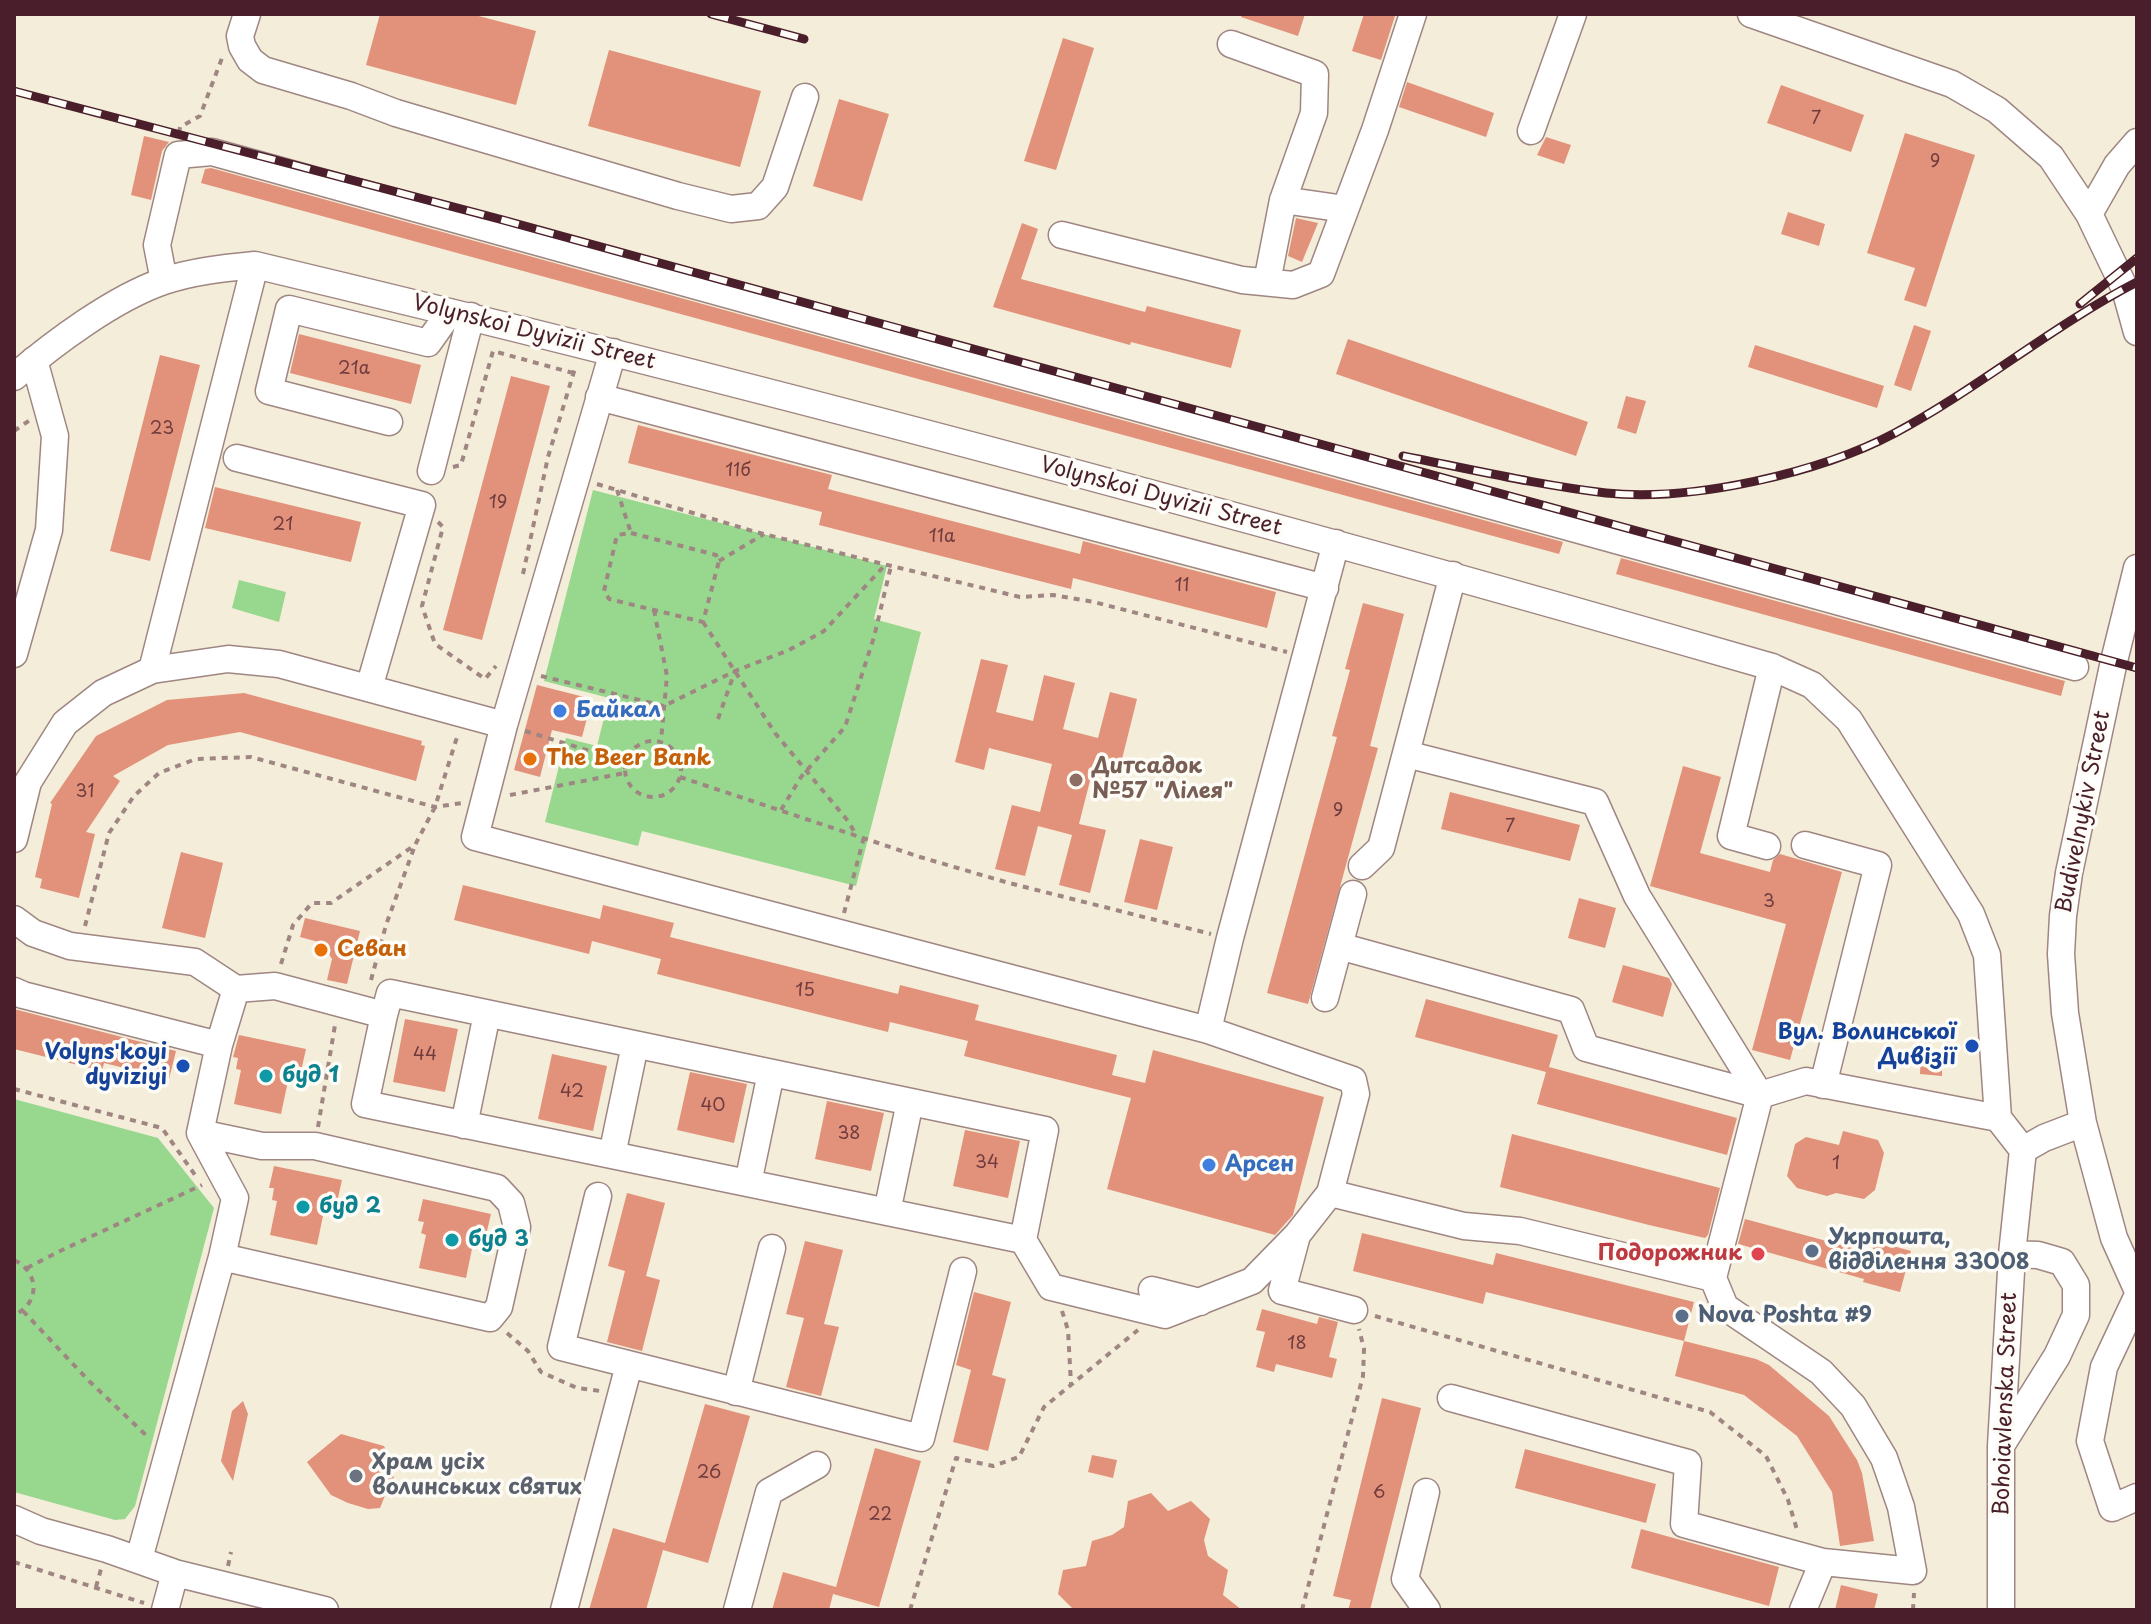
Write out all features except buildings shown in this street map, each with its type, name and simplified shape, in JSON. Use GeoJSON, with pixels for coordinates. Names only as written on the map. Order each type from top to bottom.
{"type":"FeatureCollection","features":[{"type":"Feature","properties":{"kind":"street"},"geometry":{"type":"LineString","coordinates":[[247,14],[240,36],[242,46],[250,60],[263,70],[445,128],[731,209],[758,206],[775,187],[805,97]]}},
{"type":"Feature","properties":{"kind":"street"},"geometry":{"type":"LineString","coordinates":[[1062,235],[1242,280],[1293,285],[1321,274],[1375,130],[1413,14]]}},
{"type":"Feature","properties":{"kind":"street"},"geometry":{"type":"LineString","coordinates":[[1531,131],[1573,14]]}},
{"type":"Feature","properties":{"kind":"street"},"geometry":{"type":"LineString","coordinates":[[1751,14],[1952,84],[1997,110],[2051,157],[2089,214],[2125,289],[2137,332]]}},
{"type":"Feature","properties":{"kind":"street"},"geometry":{"type":"LineString","coordinates":[[1231,44],[1315,74],[1314,113],[1283,200],[1267,282]]}},
{"type":"Feature","properties":{"kind":"street"},"geometry":{"type":"LineString","coordinates":[[2089,214],[2117,165],[2137,142]]}},
{"type":"Feature","properties":{"kind":"street"},"geometry":{"type":"LineString","coordinates":[[164,281],[157,245],[178,155],[212,152],[2075,667]]}},
{"type":"Feature","properties":{"kind":"street"},"geometry":{"type":"LineString","coordinates":[[1283,200],[1345,209]]}},
{"type":"Feature","properties":{"kind":"street"},"geometry":{"type":"LineString","coordinates":[[152,670],[255,265]]}},
{"type":"Feature","properties":{"kind":"street","name":"Volynskoi Dyvizii Street"},"geometry":{"type":"LineString","coordinates":[[24,369],[119,301],[164,281],[221,268],[255,265],[582,344],[1336,543],[1772,667],[1812,685],[1849,720],[1971,914],[1987,955],[1998,1118]]}},
{"type":"Feature","properties":{"kind":"street"},"geometry":{"type":"LineString","coordinates":[[389,422],[269,391],[289,309],[428,343],[460,314]]}},
{"type":"Feature","properties":{"kind":"street"},"geometry":{"type":"LineString","coordinates":[[431,471],[460,314]]}},
{"type":"Feature","properties":{"kind":"street"},"geometry":{"type":"LineString","coordinates":[[14,919],[33,933],[79,948],[195,962],[236,989],[275,986],[362,1008],[390,993],[1045,1130],[1023,1240],[1051,1287],[1153,1301],[1165,1315],[1252,1281],[1297,1235],[1330,1193],[1356,1094],[1353,1080],[1208,1030],[475,837],[504,725],[509,664],[576,478],[613,352]]}},
{"type":"Feature","properties":{"kind":"street"},"geometry":{"type":"LineString","coordinates":[[14,654],[49,530],[55,436],[24,369]]}},
{"type":"Feature","properties":{"kind":"street"},"geometry":{"type":"LineString","coordinates":[[599,397],[1325,588]]}},
{"type":"Feature","properties":{"kind":"street"},"geometry":{"type":"LineString","coordinates":[[237,458],[422,505],[369,688]]}},
{"type":"Feature","properties":{"kind":"street"},"geometry":{"type":"LineString","coordinates":[[1208,1030],[1336,543]]}},
{"type":"Feature","properties":{"kind":"street","name":"Budivelnykiv Street"},"geometry":{"type":"LineString","coordinates":[[2137,568],[2072,858],[2061,954],[2065,1013],[2083,1123],[2114,1238],[2137,1289]]}},
{"type":"Feature","properties":{"kind":"street"},"geometry":{"type":"LineString","coordinates":[[1362,866],[1381,848],[1453,575]]}},
{"type":"Feature","properties":{"kind":"street"},"geometry":{"type":"LineString","coordinates":[[14,839],[28,782],[65,723],[103,693],[152,670],[228,659],[279,664],[504,725]]}},
{"type":"Feature","properties":{"kind":"street"},"geometry":{"type":"LineString","coordinates":[[1767,846],[1731,836],[1772,667]]}},
{"type":"Feature","properties":{"kind":"street"},"geometry":{"type":"LineString","coordinates":[[1406,754],[1595,802],[1637,896],[1760,1095],[1713,1278],[1725,1307],[1821,1372],[1853,1406],[1884,1458],[1901,1507],[1913,1571],[1814,1560],[1684,1524],[1688,1463],[1451,1398]]}},
{"type":"Feature","properties":{"kind":"street"},"geometry":{"type":"LineString","coordinates":[[1805,845],[1878,865],[1823,1085]]}},
{"type":"Feature","properties":{"kind":"street"},"geometry":{"type":"LineString","coordinates":[[1325,998],[1353,894]]}},
{"type":"Feature","properties":{"kind":"street"},"geometry":{"type":"LineString","coordinates":[[1339,946],[1571,1010],[1586,1048],[1760,1095],[1806,1081],[1998,1118],[2023,1150],[2083,1123]]}},
{"type":"Feature","properties":{"kind":"street"},"geometry":{"type":"LineString","coordinates":[[139,1559],[222,1257],[235,1198],[200,1133],[219,1045],[236,989]]}},
{"type":"Feature","properties":{"kind":"street"},"geometry":{"type":"LineString","coordinates":[[14,991],[219,1045]]}},
{"type":"Feature","properties":{"kind":"street"},"geometry":{"type":"LineString","coordinates":[[362,1008],[365,1104],[1023,1240]]}},
{"type":"Feature","properties":{"kind":"street"},"geometry":{"type":"LineString","coordinates":[[464,1125],[487,1014]]}},
{"type":"Feature","properties":{"kind":"street"},"geometry":{"type":"LineString","coordinates":[[612,1155],[635,1045]]}},
{"type":"Feature","properties":{"kind":"street"},"geometry":{"type":"LineString","coordinates":[[748,1183],[771,1073]]}},
{"type":"Feature","properties":{"kind":"street"},"geometry":{"type":"LineString","coordinates":[[887,1212],[910,1102]]}},
{"type":"Feature","properties":{"kind":"street"},"geometry":{"type":"LineString","coordinates":[[200,1133],[262,1146],[315,1146],[497,1188],[511,1203],[517,1227],[499,1307],[490,1318],[222,1257]]}},
{"type":"Feature","properties":{"kind":"street","name":"Bohoiavlenska Street"},"geometry":{"type":"LineString","coordinates":[[2001,1610],[2001,1446],[2012,1254],[2023,1150]]}},
{"type":"Feature","properties":{"kind":"street"},"geometry":{"type":"LineString","coordinates":[[1330,1193],[1464,1226],[1520,1231],[1713,1278]]}},
{"type":"Feature","properties":{"kind":"street"},"geometry":{"type":"LineString","coordinates":[[598,1196],[561,1347],[921,1438],[963,1271]]}},
{"type":"Feature","properties":{"kind":"street"},"geometry":{"type":"LineString","coordinates":[[1297,1235],[1282,1291],[1354,1310]]}},
{"type":"Feature","properties":{"kind":"street"},"geometry":{"type":"LineString","coordinates":[[736,1392],[772,1248]]}},
{"type":"Feature","properties":{"kind":"street"},"geometry":{"type":"LineString","coordinates":[[2001,1446],[2057,1356],[2076,1315],[2076,1285],[2062,1262],[2038,1255],[2012,1254]]}},
{"type":"Feature","properties":{"kind":"street"},"geometry":{"type":"LineString","coordinates":[[2137,1297],[2104,1367],[2090,1441],[2112,1508],[2137,1497]]}},
{"type":"Feature","properties":{"kind":"street"},"geometry":{"type":"LineString","coordinates":[[564,1610],[629,1365]]}},
{"type":"Feature","properties":{"kind":"street"},"geometry":{"type":"LineString","coordinates":[[737,1610],[769,1492],[817,1465]]}},
{"type":"Feature","properties":{"kind":"street"},"geometry":{"type":"LineString","coordinates":[[1426,1492],[1405,1579],[1427,1610]]}},
{"type":"Feature","properties":{"kind":"street"},"geometry":{"type":"LineString","coordinates":[[14,1519],[41,1531],[139,1559],[175,1573],[325,1610]]}},
{"type":"Feature","properties":{"kind":"street"},"geometry":{"type":"LineString","coordinates":[[1803,1610],[1814,1560]]}},
{"type":"Feature","properties":{"kind":"street"},"geometry":{"type":"LineString","coordinates":[[165,1610],[175,1573]]}},
{"type":"Feature","properties":{"kind":"path"},"geometry":{"type":"LineString","coordinates":[[178,155],[180,127],[200,116],[223,55],[242,46]]}},
{"type":"Feature","properties":{"kind":"path"},"geometry":{"type":"LineString","coordinates":[[522,577],[548,457],[582,344]]}},
{"type":"Feature","properties":{"kind":"path"},"geometry":{"type":"LineString","coordinates":[[431,471],[461,465],[493,351],[573,373]]}},
{"type":"Feature","properties":{"kind":"path"},"geometry":{"type":"LineString","coordinates":[[576,478],[764,534],[888,565],[1020,597],[1053,595],[1094,602],[1306,657]]}},
{"type":"Feature","properties":{"kind":"path"},"geometry":{"type":"LineString","coordinates":[[617,489],[631,533]]}},
{"type":"Feature","properties":{"kind":"path"},"geometry":{"type":"LineString","coordinates":[[703,622],[719,561],[716,555],[631,533],[617,535],[604,591],[609,599],[703,622],[775,733],[848,821],[856,835]]}},
{"type":"Feature","properties":{"kind":"path"},"geometry":{"type":"LineString","coordinates":[[719,561],[764,534]]}},
{"type":"Feature","properties":{"kind":"path"},"geometry":{"type":"LineString","coordinates":[[422,606],[435,644],[485,679],[509,664],[664,706],[824,631],[888,565]]}},
{"type":"Feature","properties":{"kind":"path"},"geometry":{"type":"LineString","coordinates":[[781,810],[806,772],[845,727],[874,637],[888,565]]}},
{"type":"Feature","properties":{"kind":"path"},"geometry":{"type":"LineString","coordinates":[[654,610],[667,676],[661,741]]}},
{"type":"Feature","properties":{"kind":"path"},"geometry":{"type":"LineString","coordinates":[[718,719],[735,671]]}},
{"type":"Feature","properties":{"kind":"path"},"geometry":{"type":"LineString","coordinates":[[315,1146],[362,1008],[386,925],[415,845],[435,807],[464,714]]}},
{"type":"Feature","properties":{"kind":"path"},"geometry":{"type":"LineString","coordinates":[[504,725],[626,762]]}},
{"type":"Feature","properties":{"kind":"path"},"geometry":{"type":"LineString","coordinates":[[652,740],[661,741],[669,745],[680,759],[680,777],[671,791],[654,797],[631,786],[625,773],[626,762],[635,747],[652,740]]}},
{"type":"Feature","properties":{"kind":"path"},"geometry":{"type":"LineString","coordinates":[[79,948],[109,833],[142,788],[159,773],[183,763],[196,759],[251,757],[435,807],[625,773]]}},
{"type":"Feature","properties":{"kind":"path"},"geometry":{"type":"LineString","coordinates":[[680,777],[1009,883],[1230,938]]}},
{"type":"Feature","properties":{"kind":"path"},"geometry":{"type":"LineString","coordinates":[[839,932],[864,837]]}},
{"type":"Feature","properties":{"kind":"path"},"geometry":{"type":"LineString","coordinates":[[275,986],[293,925],[312,903],[331,903],[415,845]]}},
{"type":"Feature","properties":{"kind":"path"},"geometry":{"type":"LineString","coordinates":[[14,1089],[162,1128],[202,1185],[27,1268]]}},
{"type":"Feature","properties":{"kind":"path"},"geometry":{"type":"LineString","coordinates":[[14,1260],[27,1268],[34,1283],[32,1298],[23,1311],[14,1315]]}},
{"type":"Feature","properties":{"kind":"path"},"geometry":{"type":"LineString","coordinates":[[1058,1289],[1068,1330],[1071,1384]]}},
{"type":"Feature","properties":{"kind":"path"},"geometry":{"type":"LineString","coordinates":[[910,1610],[956,1458],[993,1466],[1019,1457],[1044,1407],[1131,1338],[1153,1301]]}},
{"type":"Feature","properties":{"kind":"path"},"geometry":{"type":"LineString","coordinates":[[1354,1310],[1710,1412],[1766,1456],[1814,1560]]}},
{"type":"Feature","properties":{"kind":"path"},"geometry":{"type":"LineString","coordinates":[[23,1311],[89,1381],[157,1445]]}},
{"type":"Feature","properties":{"kind":"path"},"geometry":{"type":"LineString","coordinates":[[1302,1610],[1363,1376],[1364,1349]]}},
{"type":"Feature","properties":{"kind":"path"},"geometry":{"type":"LineString","coordinates":[[14,1562],[165,1610]]}},
{"type":"Feature","properties":{"kind":"green space"},"geometry":{"type":"Polygon","coordinates":[[[593,490],[887,566],[874,619],[921,632],[856,886],[642,831],[638,846],[545,822],[566,738],[597,746],[609,698],[544,681],[593,490]]]}},
{"type":"Feature","properties":{"kind":"green space"},"geometry":{"type":"Polygon","coordinates":[[[239,580],[286,592],[279,622],[232,608],[239,580]]]}},
{"type":"Feature","properties":{"kind":"green space"},"geometry":{"type":"Polygon","coordinates":[[[14,1099],[158,1138],[214,1208],[135,1506],[125,1519],[115,1520],[14,1492],[14,1099]]]}},
{"type":"Feature","properties":{"kind":"railway"},"geometry":{"type":"LineString","coordinates":[[711,14],[804,39]]}},
{"type":"Feature","properties":{"kind":"railway"},"geometry":{"type":"LineString","coordinates":[[14,91],[503,220],[2137,668]]}},
{"type":"Feature","properties":{"kind":"railway"},"geometry":{"type":"LineString","coordinates":[[2080,304],[2137,258]]}},
{"type":"Feature","properties":{"kind":"railway"},"geometry":{"type":"LineString","coordinates":[[1403,456],[1530,481],[1640,495],[1715,489],[1793,472],[1830,461],[1895,433],[2137,282]]}},
{"type":"Feature","properties":{"kind":"place","name":"Байкал"},"geometry":{"type":"Point","coordinates":[560,711]}},
{"type":"Feature","properties":{"kind":"place","name":"The Beer Bank"},"geometry":{"type":"Point","coordinates":[530,759]}},
{"type":"Feature","properties":{"kind":"place","name":"Дитсадок №57 \"Лілея\""},"geometry":{"type":"Point","coordinates":[1076,780]}},
{"type":"Feature","properties":{"kind":"place","name":"Севан"},"geometry":{"type":"Point","coordinates":[321,950]}},
{"type":"Feature","properties":{"kind":"place","name":"Вул. Волинської Дивізії"},"geometry":{"type":"Point","coordinates":[1972,1046]}},
{"type":"Feature","properties":{"kind":"place","name":"Volynsʹkoyi dyviziyi"},"geometry":{"type":"Point","coordinates":[183,1066]}},
{"type":"Feature","properties":{"kind":"place","name":"буд 1"},"geometry":{"type":"Point","coordinates":[266,1076]}},
{"type":"Feature","properties":{"kind":"place","name":"Арсен"},"geometry":{"type":"Point","coordinates":[1209,1165]}},
{"type":"Feature","properties":{"kind":"place","name":"буд 2"},"geometry":{"type":"Point","coordinates":[303,1207]}},
{"type":"Feature","properties":{"kind":"place","name":"буд 3"},"geometry":{"type":"Point","coordinates":[452,1240]}},
{"type":"Feature","properties":{"kind":"place","name":"Укрпошта, відділення 33008"},"geometry":{"type":"Point","coordinates":[1812,1251]}},
{"type":"Feature","properties":{"kind":"place","name":"Подорожник"},"geometry":{"type":"Point","coordinates":[1758,1254]}},
{"type":"Feature","properties":{"kind":"place","name":"Nova Poshta #9"},"geometry":{"type":"Point","coordinates":[1682,1316]}},
{"type":"Feature","properties":{"kind":"place","name":"Храм усіх волинських святих"},"geometry":{"type":"Point","coordinates":[356,1476]}}]}
